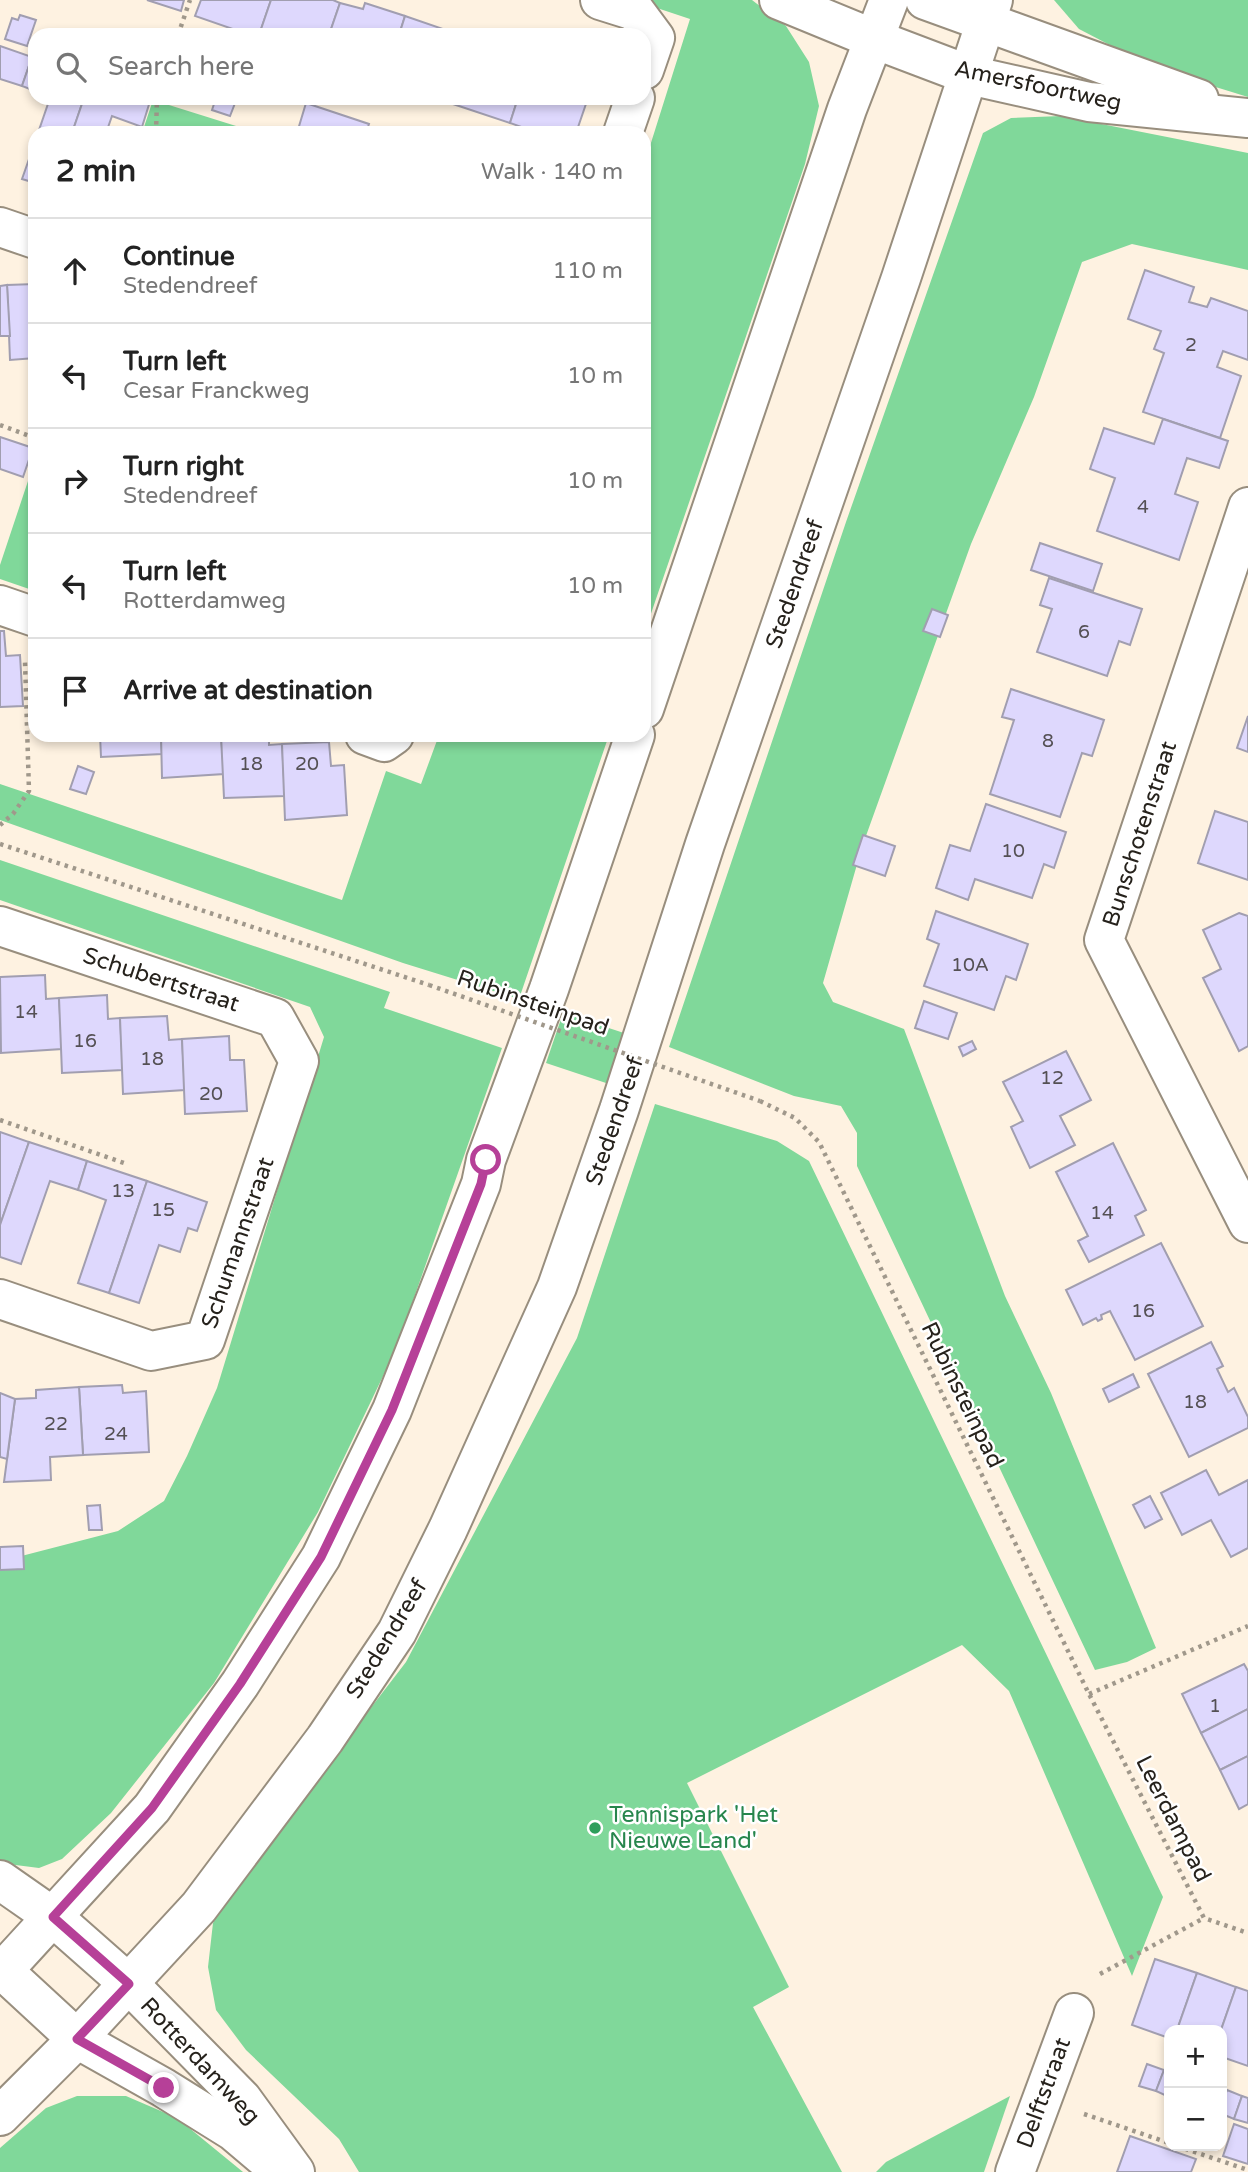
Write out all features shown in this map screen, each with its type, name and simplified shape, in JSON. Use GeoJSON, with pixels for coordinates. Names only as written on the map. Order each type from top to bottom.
{"type":"FeatureCollection","features":[{"type":"Feature","properties":{"kind":"main road"},"geometry":{"type":"LineString","coordinates":[[600,0],[635,11],[647,28]]}},
{"type":"Feature","properties":{"kind":"main road","name":"Amersfoortweg"},"geometry":{"type":"LineString","coordinates":[[779,0],[969,75],[1089,102],[1248,117]]}},
{"type":"Feature","properties":{"kind":"main road"},"geometry":{"type":"LineString","coordinates":[[651,688],[843,122],[888,0]]}},
{"type":"Feature","properties":{"kind":"main road","name":"Amersfoortweg"},"geometry":{"type":"LineString","coordinates":[[925,0],[990,12],[1092,59],[1248,117]]}},
{"type":"Feature","properties":{"kind":"main road","name":"Stedendreef"},"geometry":{"type":"LineString","coordinates":[[0,2116],[77,2039],[200,1907],[325,1739],[397,1632],[449,1529],[557,1287],[619,1110],[705,844],[906,266],[990,12]]}},
{"type":"Feature","properties":{"kind":"main road"},"geometry":{"type":"LineString","coordinates":[[625,126],[633,105]]}},
{"type":"Feature","properties":{"kind":"main road"},"geometry":{"type":"LineString","coordinates":[[0,227],[28,237]]}},
{"type":"Feature","properties":{"kind":"main road","name":"Bunschotenstraat"},"geometry":{"type":"LineString","coordinates":[[1248,507],[1104,940],[1248,1223]]}},
{"type":"Feature","properties":{"kind":"main road"},"geometry":{"type":"LineString","coordinates":[[1,1971],[152,1808],[240,1684],[321,1557],[392,1410],[460,1241],[481,1184],[486,1160],[554,976],[633,742]]}},
{"type":"Feature","properties":{"kind":"main road","name":"Schubertstraat"},"geometry":{"type":"LineString","coordinates":[[0,926],[275,1018],[299,1061]]}},
{"type":"Feature","properties":{"kind":"main road","name":"Schumannstraat"},"geometry":{"type":"LineString","coordinates":[[0,1299],[151,1350],[205,1340],[299,1061]]}},
{"type":"Feature","properties":{"kind":"main road","name":"Rotterdamweg"},"geometry":{"type":"LineString","coordinates":[[0,1880],[53,1917],[129,1984],[242,2099],[295,2172]]}},
{"type":"Feature","properties":{"kind":"main road","name":"Rotterdamweg"},"geometry":{"type":"LineString","coordinates":[[1,1971],[77,2039],[233,2131],[281,2172]]}},
{"type":"Feature","properties":{"kind":"main road","name":"Delftstraat"},"geometry":{"type":"LineString","coordinates":[[1015,2172],[1074,2013]]}},
{"type":"Feature","properties":{"kind":"path"},"geometry":{"type":"LineString","coordinates":[[180,28],[190,0]]}},
{"type":"Feature","properties":{"kind":"path"},"geometry":{"type":"LineString","coordinates":[[156,126],[157,105]]}},
{"type":"Feature","properties":{"kind":"path"},"geometry":{"type":"LineString","coordinates":[[0,425],[28,435]]}},
{"type":"Feature","properties":{"kind":"path"},"geometry":{"type":"LineString","coordinates":[[0,825],[13,814],[29,791],[20,612]]}},
{"type":"Feature","properties":{"kind":"path","name":"Rubinsteinpad"},"geometry":{"type":"LineString","coordinates":[[0,844],[429,985],[760,1101],[794,1118],[819,1142],[1089,1694]]}},
{"type":"Feature","properties":{"kind":"path"},"geometry":{"type":"LineString","coordinates":[[0,1121],[124,1163]]}},
{"type":"Feature","properties":{"kind":"path"},"geometry":{"type":"LineString","coordinates":[[1089,1694],[1248,1626]]}},
{"type":"Feature","properties":{"kind":"path","name":"Leerdampad"},"geometry":{"type":"LineString","coordinates":[[1089,1694],[1204,1918],[1248,1933]]}},
{"type":"Feature","properties":{"kind":"path"},"geometry":{"type":"LineString","coordinates":[[1099,1974],[1204,1918]]}},
{"type":"Feature","properties":{"kind":"path"},"geometry":{"type":"LineString","coordinates":[[1042,2100],[1164,2141]]}},
{"type":"Feature","properties":{"kind":"path"},"geometry":{"type":"LineString","coordinates":[[1192,2151],[1248,2170]]}},
{"type":"Feature","properties":{"kind":"green space"},"geometry":{"type":"Polygon","coordinates":[[[633,0],[752,0],[786,26],[809,62],[819,106],[805,164],[651,614],[651,143],[690,19],[633,0]]]}},
{"type":"Feature","properties":{"kind":"green space"},"geometry":{"type":"Polygon","coordinates":[[[1054,0],[1248,0],[1248,97],[1154,68],[1079,29],[1054,0]]]}},
{"type":"Feature","properties":{"kind":"green space"},"geometry":{"type":"Polygon","coordinates":[[[151,105],[169,105],[236,126],[144,126],[151,105]]]}},
{"type":"Feature","properties":{"kind":"green space"},"geometry":{"type":"Polygon","coordinates":[[[1061,116],[1248,153],[1248,270],[1132,244],[1082,262],[1034,397],[971,544],[862,847],[823,983],[833,1002],[904,1029],[1005,1296],[1051,1393],[1156,1648],[1127,1662],[1095,1670],[857,1166],[857,1133],[841,1106],[794,1096],[669,1047],[846,522],[983,133],[1011,118],[1061,116]]]}},
{"type":"Feature","properties":{"kind":"green space"},"geometry":{"type":"Polygon","coordinates":[[[28,481],[28,589],[0,579],[0,565],[28,481]]]}},
{"type":"Feature","properties":{"kind":"green space"},"geometry":{"type":"Polygon","coordinates":[[[436,742],[607,742],[519,999],[403,963],[0,820],[0,784],[342,900],[386,771],[421,784],[436,742]]]}},
{"type":"Feature","properties":{"kind":"green space"},"geometry":{"type":"Polygon","coordinates":[[[0,860],[390,992],[384,1008],[502,1048],[396,1349],[318,1512],[214,1683],[111,1813],[62,1859],[39,1868],[0,1863],[0,1559],[6,1560],[118,1531],[164,1501],[217,1388],[324,1037],[310,1007],[0,900],[0,860]]]}},
{"type":"Feature","properties":{"kind":"green space"},"geometry":{"type":"Polygon","coordinates":[[[563,1013],[627,1034],[612,1085],[546,1063],[563,1013]]]}},
{"type":"Feature","properties":{"kind":"green space"},"geometry":{"type":"Polygon","coordinates":[[[655,1104],[777,1141],[809,1161],[1163,1897],[1132,1976],[1009,1691],[962,1645],[687,1783],[789,1987],[753,2007],[842,2172],[359,2172],[339,2139],[246,2050],[216,2010],[208,1967],[213,1923],[234,1886],[406,1662],[577,1338],[655,1104]]]}},
{"type":"Feature","properties":{"kind":"green space"},"geometry":{"type":"Polygon","coordinates":[[[77,2096],[126,2096],[177,2118],[243,2172],[0,2172],[0,2148],[46,2108],[77,2096]]]}},
{"type":"Feature","properties":{"kind":"green space"},"geometry":{"type":"Polygon","coordinates":[[[1010,2096],[984,2172],[876,2172],[886,2162],[1010,2096]]]}},
{"type":"Feature","properties":{"kind":"building"},"geometry":{"type":"Polygon","coordinates":[[[147,0],[184,0],[181,11],[147,0]]]}},
{"type":"Feature","properties":{"kind":"building"},"geometry":{"type":"Polygon","coordinates":[[[201,0],[271,0],[261,28],[230,28],[195,16],[201,0]]]}},
{"type":"Feature","properties":{"kind":"building"},"geometry":{"type":"Polygon","coordinates":[[[271,0],[333,0],[340,3],[331,28],[261,28],[271,0]]]}},
{"type":"Feature","properties":{"kind":"building"},"geometry":{"type":"Polygon","coordinates":[[[340,3],[363,9],[365,3],[405,16],[401,28],[331,28],[340,3]]]}},
{"type":"Feature","properties":{"kind":"building"},"geometry":{"type":"Polygon","coordinates":[[[20,15],[36,20],[33,28],[28,28],[27,46],[5,39],[12,18],[18,20],[20,15]]]}},
{"type":"Feature","properties":{"kind":"building"},"geometry":{"type":"Polygon","coordinates":[[[405,16],[440,28],[401,28],[405,16]]]}},
{"type":"Feature","properties":{"kind":"building"},"geometry":{"type":"Polygon","coordinates":[[[0,46],[28,56],[28,69],[22,86],[0,79],[0,46]]]}},
{"type":"Feature","properties":{"kind":"building"},"geometry":{"type":"Polygon","coordinates":[[[28,69],[28,88],[22,86],[28,69]]]}},
{"type":"Feature","properties":{"kind":"building"},"geometry":{"type":"Polygon","coordinates":[[[48,105],[82,105],[74,126],[40,126],[48,105]]]}},
{"type":"Feature","properties":{"kind":"building"},"geometry":{"type":"Polygon","coordinates":[[[82,105],[149,105],[142,126],[112,116],[108,126],[74,126],[82,105]]]}},
{"type":"Feature","properties":{"kind":"building"},"geometry":{"type":"Polygon","coordinates":[[[214,105],[234,105],[230,116],[212,110],[214,105]]]}},
{"type":"Feature","properties":{"kind":"building"},"geometry":{"type":"Polygon","coordinates":[[[305,105],[369,124],[368,126],[299,126],[305,105]]]}},
{"type":"Feature","properties":{"kind":"building"},"geometry":{"type":"Polygon","coordinates":[[[456,105],[516,105],[510,123],[456,105]]]}},
{"type":"Feature","properties":{"kind":"building"},"geometry":{"type":"Polygon","coordinates":[[[516,105],[586,105],[578,126],[518,126],[510,123],[516,105]]]}},
{"type":"Feature","properties":{"kind":"building"},"geometry":{"type":"Polygon","coordinates":[[[28,162],[28,181],[22,179],[28,162]]]}},
{"type":"Feature","properties":{"kind":"building"},"geometry":{"type":"Polygon","coordinates":[[[1145,270],[1194,287],[1189,302],[1207,307],[1211,298],[1248,311],[1248,360],[1223,351],[1217,367],[1241,376],[1220,438],[1143,412],[1164,353],[1154,349],[1161,331],[1128,319],[1145,270]]]}},
{"type":"Feature","properties":{"kind":"building"},"geometry":{"type":"Polygon","coordinates":[[[28,284],[28,359],[10,360],[7,285],[28,284]]]}},
{"type":"Feature","properties":{"kind":"building"},"geometry":{"type":"Polygon","coordinates":[[[7,285],[10,336],[0,336],[0,286],[7,285]]]}},
{"type":"Feature","properties":{"kind":"building"},"geometry":{"type":"Polygon","coordinates":[[[1163,419],[1228,441],[1219,468],[1187,458],[1175,494],[1198,502],[1179,560],[1097,531],[1115,478],[1090,469],[1104,428],[1154,444],[1163,419]]]}},
{"type":"Feature","properties":{"kind":"building"},"geometry":{"type":"Polygon","coordinates":[[[0,437],[28,446],[28,462],[23,477],[0,469],[0,437]]]}},
{"type":"Feature","properties":{"kind":"building"},"geometry":{"type":"Polygon","coordinates":[[[1040,543],[1102,564],[1093,591],[1031,570],[1040,543]]]}},
{"type":"Feature","properties":{"kind":"building"},"geometry":{"type":"Polygon","coordinates":[[[1049,578],[1142,609],[1130,645],[1119,641],[1107,676],[1037,652],[1052,609],[1040,605],[1049,578]]]}},
{"type":"Feature","properties":{"kind":"building"},"geometry":{"type":"Polygon","coordinates":[[[932,609],[948,615],[940,637],[923,631],[932,609]]]}},
{"type":"Feature","properties":{"kind":"building"},"geometry":{"type":"Polygon","coordinates":[[[0,631],[4,631],[6,656],[20,655],[23,706],[0,707],[0,631]]]}},
{"type":"Feature","properties":{"kind":"building"},"geometry":{"type":"Polygon","coordinates":[[[1011,689],[1104,720],[1092,756],[1082,753],[1060,817],[990,794],[1014,720],[1002,717],[1011,689]]]}},
{"type":"Feature","properties":{"kind":"building"},"geometry":{"type":"Polygon","coordinates":[[[1248,716],[1248,752],[1237,748],[1248,716]]]}},
{"type":"Feature","properties":{"kind":"building"},"geometry":{"type":"Polygon","coordinates":[[[100,742],[161,742],[162,754],[101,757],[100,742]]]}},
{"type":"Feature","properties":{"kind":"building"},"geometry":{"type":"Polygon","coordinates":[[[161,742],[222,742],[224,774],[162,778],[161,742]]]}},
{"type":"Feature","properties":{"kind":"building"},"geometry":{"type":"Polygon","coordinates":[[[221,742],[282,744],[285,796],[224,798],[221,742]]]}},
{"type":"Feature","properties":{"kind":"building"},"geometry":{"type":"Polygon","coordinates":[[[329,742],[331,766],[344,765],[347,815],[285,820],[282,744],[329,742]]]}},
{"type":"Feature","properties":{"kind":"building"},"geometry":{"type":"Polygon","coordinates":[[[78,766],[94,772],[86,794],[70,789],[78,766]]]}},
{"type":"Feature","properties":{"kind":"building"},"geometry":{"type":"Polygon","coordinates":[[[986,804],[1066,832],[1054,868],[1044,864],[1032,898],[975,879],[968,900],[936,888],[950,845],[970,851],[986,804]]]}},
{"type":"Feature","properties":{"kind":"building"},"geometry":{"type":"Polygon","coordinates":[[[1215,811],[1248,822],[1248,880],[1198,863],[1215,811]]]}},
{"type":"Feature","properties":{"kind":"building"},"geometry":{"type":"Polygon","coordinates":[[[863,835],[895,846],[885,876],[853,865],[863,835]]]}},
{"type":"Feature","properties":{"kind":"building"},"geometry":{"type":"Polygon","coordinates":[[[936,911],[1028,944],[1016,980],[1006,976],[994,1010],[924,986],[939,944],[927,939],[936,911]]]}},
{"type":"Feature","properties":{"kind":"building"},"geometry":{"type":"Polygon","coordinates":[[[1239,913],[1248,916],[1248,1046],[1239,1051],[1203,978],[1221,969],[1203,930],[1239,913]]]}},
{"type":"Feature","properties":{"kind":"building"},"geometry":{"type":"Polygon","coordinates":[[[45,975],[46,999],[59,998],[62,1049],[1,1053],[0,977],[45,975]]]}},
{"type":"Feature","properties":{"kind":"building"},"geometry":{"type":"Polygon","coordinates":[[[107,995],[108,1019],[120,1018],[123,1070],[62,1073],[59,998],[107,995]]]}},
{"type":"Feature","properties":{"kind":"building"},"geometry":{"type":"Polygon","coordinates":[[[924,1001],[957,1013],[948,1039],[915,1028],[924,1001]]]}},
{"type":"Feature","properties":{"kind":"building"},"geometry":{"type":"Polygon","coordinates":[[[167,1016],[169,1040],[182,1039],[185,1090],[123,1094],[120,1018],[167,1016]]]}},
{"type":"Feature","properties":{"kind":"building"},"geometry":{"type":"Polygon","coordinates":[[[229,1036],[230,1060],[244,1060],[247,1111],[185,1114],[182,1039],[229,1036]]]}},
{"type":"Feature","properties":{"kind":"building"},"geometry":{"type":"Polygon","coordinates":[[[972,1041],[976,1049],[963,1056],[959,1047],[972,1041]]]}},
{"type":"Feature","properties":{"kind":"building"},"geometry":{"type":"Polygon","coordinates":[[[1066,1051],[1091,1100],[1060,1116],[1075,1145],[1030,1168],[1011,1127],[1023,1121],[1003,1082],[1066,1051]]]}},
{"type":"Feature","properties":{"kind":"building"},"geometry":{"type":"Polygon","coordinates":[[[0,1132],[29,1142],[0,1225],[0,1132]]]}},
{"type":"Feature","properties":{"kind":"building"},"geometry":{"type":"Polygon","coordinates":[[[29,1142],[87,1161],[78,1190],[50,1181],[21,1264],[0,1257],[0,1225],[29,1142]]]}},
{"type":"Feature","properties":{"kind":"building"},"geometry":{"type":"Polygon","coordinates":[[[1113,1143],[1146,1210],[1135,1216],[1144,1235],[1089,1262],[1078,1241],[1088,1236],[1056,1172],[1113,1143]]]}},
{"type":"Feature","properties":{"kind":"building"},"geometry":{"type":"Polygon","coordinates":[[[87,1161],[147,1181],[109,1293],[78,1283],[106,1200],[78,1190],[87,1161]]]}},
{"type":"Feature","properties":{"kind":"building"},"geometry":{"type":"Polygon","coordinates":[[[147,1181],[207,1202],[197,1231],[188,1228],[180,1252],[159,1245],[139,1303],[109,1293],[147,1181]]]}},
{"type":"Feature","properties":{"kind":"building"},"geometry":{"type":"Polygon","coordinates":[[[1161,1243],[1203,1326],[1135,1360],[1110,1311],[1101,1315],[1102,1319],[1098,1321],[1096,1318],[1083,1325],[1066,1290],[1161,1243]]]}},
{"type":"Feature","properties":{"kind":"building"},"geometry":{"type":"Polygon","coordinates":[[[1211,1342],[1223,1366],[1217,1369],[1228,1392],[1234,1388],[1248,1417],[1248,1428],[1189,1457],[1148,1374],[1211,1342]]]}},
{"type":"Feature","properties":{"kind":"building"},"geometry":{"type":"Polygon","coordinates":[[[1133,1374],[1139,1387],[1109,1402],[1103,1389],[1133,1374]]]}},
{"type":"Feature","properties":{"kind":"building"},"geometry":{"type":"Polygon","coordinates":[[[122,1385],[123,1393],[146,1391],[149,1452],[83,1455],[79,1387],[122,1385]]]}},
{"type":"Feature","properties":{"kind":"building"},"geometry":{"type":"Polygon","coordinates":[[[79,1387],[83,1455],[50,1457],[51,1480],[4,1482],[15,1399],[36,1398],[36,1390],[79,1387]]]}},
{"type":"Feature","properties":{"kind":"building"},"geometry":{"type":"Polygon","coordinates":[[[0,1393],[15,1399],[7,1459],[0,1457],[0,1393]]]}},
{"type":"Feature","properties":{"kind":"building"},"geometry":{"type":"Polygon","coordinates":[[[1206,1470],[1219,1495],[1248,1480],[1248,1548],[1231,1557],[1211,1520],[1182,1535],[1161,1493],[1206,1470]]]}},
{"type":"Feature","properties":{"kind":"building"},"geometry":{"type":"Polygon","coordinates":[[[1150,1496],[1162,1519],[1145,1528],[1133,1505],[1150,1496]]]}},
{"type":"Feature","properties":{"kind":"building"},"geometry":{"type":"Polygon","coordinates":[[[100,1505],[102,1530],[89,1530],[87,1506],[100,1505]]]}},
{"type":"Feature","properties":{"kind":"building"},"geometry":{"type":"Polygon","coordinates":[[[23,1546],[24,1569],[0,1570],[0,1547],[23,1546]]]}},
{"type":"Feature","properties":{"kind":"building"},"geometry":{"type":"Polygon","coordinates":[[[1244,1664],[1248,1671],[1248,1709],[1201,1733],[1182,1694],[1244,1664]]]}},
{"type":"Feature","properties":{"kind":"building"},"geometry":{"type":"Polygon","coordinates":[[[1248,1709],[1248,1756],[1220,1770],[1201,1733],[1248,1709]]]}},
{"type":"Feature","properties":{"kind":"building"},"geometry":{"type":"Polygon","coordinates":[[[1248,1756],[1248,1804],[1239,1809],[1220,1770],[1248,1756]]]}},
{"type":"Feature","properties":{"kind":"building"},"geometry":{"type":"Polygon","coordinates":[[[1155,1959],[1197,1973],[1179,2025],[1164,2025],[1164,2036],[1132,2025],[1155,1959]]]}},
{"type":"Feature","properties":{"kind":"building"},"geometry":{"type":"Polygon","coordinates":[[[1197,1973],[1236,1987],[1223,2025],[1179,2025],[1197,1973]]]}},
{"type":"Feature","properties":{"kind":"building"},"geometry":{"type":"Polygon","coordinates":[[[1236,1987],[1248,1991],[1248,2066],[1227,2059],[1227,2025],[1223,2025],[1236,1987]]]}},
{"type":"Feature","properties":{"kind":"building"},"geometry":{"type":"Polygon","coordinates":[[[1147,2064],[1164,2070],[1156,2091],[1139,2086],[1147,2064]]]}},
{"type":"Feature","properties":{"kind":"building"},"geometry":{"type":"Polygon","coordinates":[[[1164,2070],[1164,2095],[1156,2091],[1164,2070]]]}},
{"type":"Feature","properties":{"kind":"building"},"geometry":{"type":"Polygon","coordinates":[[[1227,2090],[1242,2096],[1234,2119],[1227,2116],[1227,2090]]]}},
{"type":"Feature","properties":{"kind":"building"},"geometry":{"type":"Polygon","coordinates":[[[1242,2096],[1248,2098],[1248,2123],[1234,2119],[1242,2096]]]}},
{"type":"Feature","properties":{"kind":"building"},"geometry":{"type":"Polygon","coordinates":[[[1234,2124],[1248,2129],[1248,2164],[1223,2156],[1227,2151],[1234,2124]]]}},
{"type":"Feature","properties":{"kind":"building"},"geometry":{"type":"Polygon","coordinates":[[[1130,2136],[1164,2148],[1164,2151],[1173,2151],[1196,2159],[1191,2172],[1117,2172],[1130,2136]]]}},
{"type":"Feature","properties":{"kind":"place","name":"Tennispark 'Het Nieuwe Land'"},"geometry":{"type":"Point","coordinates":[595,1828]}},
{"type":"Feature","properties":{"kind":"route"},"geometry":{"type":"LineString","coordinates":[[164,2088],[77,2039],[129,1984],[53,1917],[152,1808],[240,1684],[321,1557],[392,1410],[481,1184],[486,1160]]}}]}
